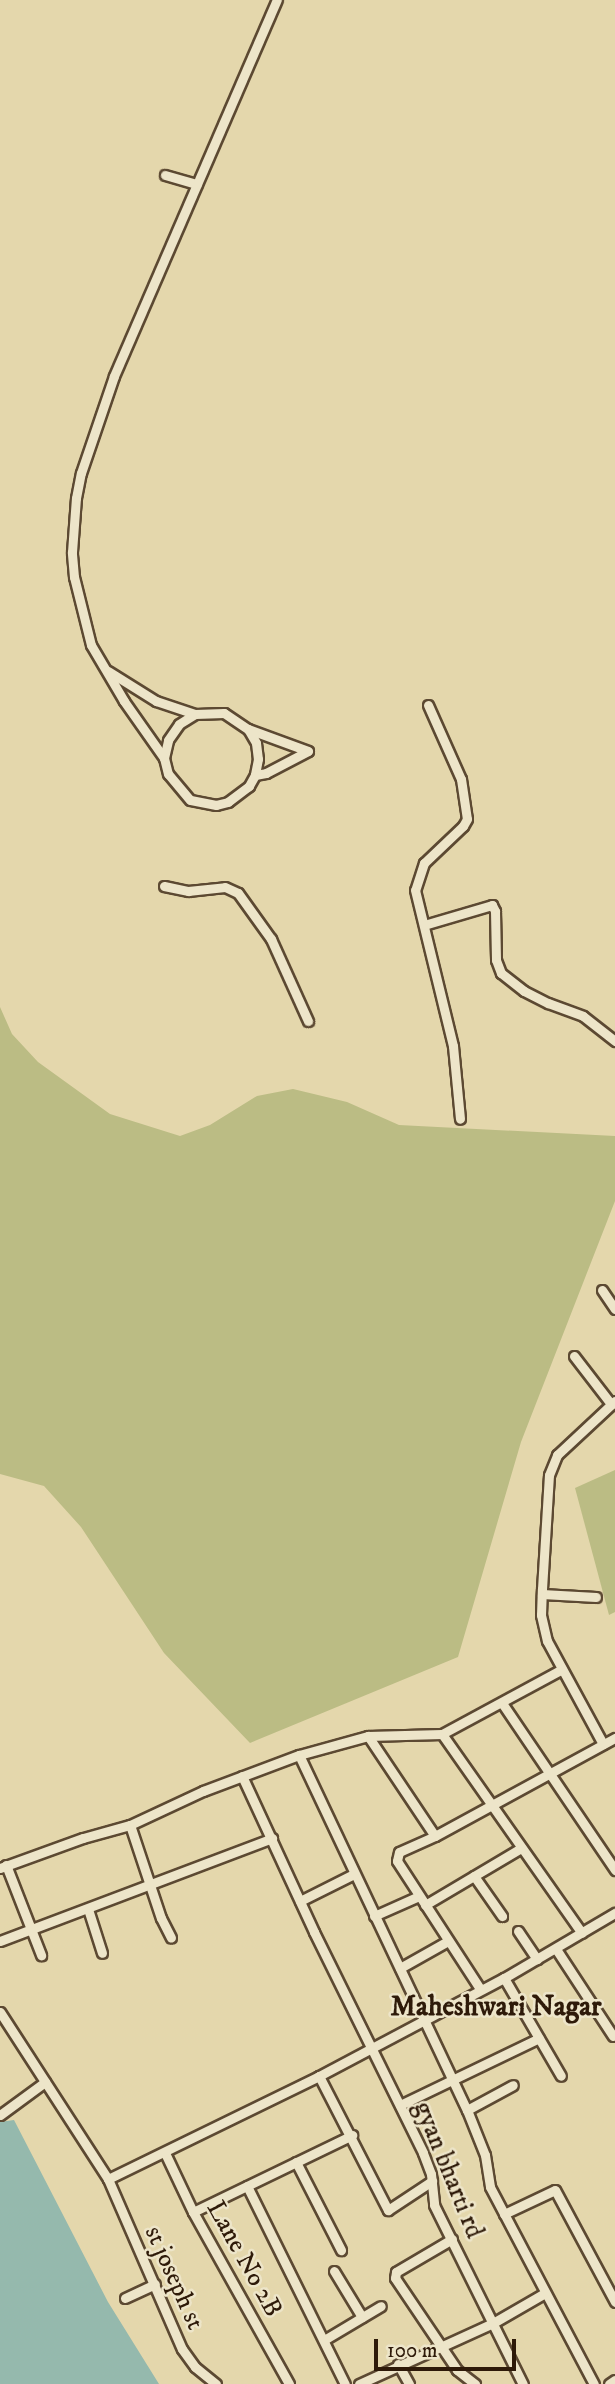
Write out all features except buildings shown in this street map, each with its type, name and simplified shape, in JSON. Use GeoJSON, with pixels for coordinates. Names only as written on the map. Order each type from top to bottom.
{"type":"FeatureCollection","features":[{"type":"Feature","properties":{"kind":"street"},"geometry":{"type":"LineString","coordinates":[[248,729],[257,751],[255,775],[240,795],[216,805],[190,800],[168,774],[164,758],[103,668],[86,629],[74,577],[72,552],[76,498],[81,473],[114,376],[278,0]]}},
{"type":"Feature","properties":{"kind":"street"},"geometry":{"type":"LineString","coordinates":[[165,175],[197,184]]}},
{"type":"Feature","properties":{"kind":"street"},"geometry":{"type":"LineString","coordinates":[[103,668],[148,697],[195,714],[224,713],[248,729],[308,751],[266,774],[255,775]]}},
{"type":"Feature","properties":{"kind":"street"},"geometry":{"type":"LineString","coordinates":[[428,705],[461,779],[467,819],[424,863],[415,890],[436,989],[453,1046],[460,1119]]}},
{"type":"Feature","properties":{"kind":"street"},"geometry":{"type":"LineString","coordinates":[[164,758],[168,740],[179,724],[195,714]]}},
{"type":"Feature","properties":{"kind":"street"},"geometry":{"type":"LineString","coordinates":[[164,886],[188,891],[225,887],[238,893],[271,939],[308,1021]]}},
{"type":"Feature","properties":{"kind":"street"},"geometry":{"type":"LineString","coordinates":[[424,925],[492,905],[495,911],[496,960],[501,973],[524,991],[583,1016],[615,1041]]}},
{"type":"Feature","properties":{"kind":"street"},"geometry":{"type":"LineString","coordinates":[[602,1290],[615,1309]]}},
{"type":"Feature","properties":{"kind":"street"},"geometry":{"type":"LineString","coordinates":[[573,1356],[613,1402],[557,1455],[549,1475],[541,1615],[547,1641],[603,1744]]}},
{"type":"Feature","properties":{"kind":"street"},"geometry":{"type":"LineString","coordinates":[[542,1594],[596,1597]]}},
{"type":"Feature","properties":{"kind":"street"},"geometry":{"type":"LineString","coordinates":[[41,1955],[3,1867],[130,1825],[242,1776],[299,1755],[368,1736],[442,1734],[562,1670]]}},
{"type":"Feature","properties":{"kind":"street"},"geometry":{"type":"LineString","coordinates":[[502,1703],[615,1870]]}},
{"type":"Feature","properties":{"kind":"street"},"geometry":{"type":"LineString","coordinates":[[442,1734],[582,1933]]}},
{"type":"Feature","properties":{"kind":"street"},"geometry":{"type":"LineString","coordinates":[[368,1736],[435,1836]]}},
{"type":"Feature","properties":{"kind":"street"},"geometry":{"type":"LineString","coordinates":[[480,1989],[397,1861],[397,1855],[492,1807],[548,1773],[615,1738]]}},
{"type":"Feature","properties":{"kind":"street"},"geometry":{"type":"LineString","coordinates":[[299,1755],[467,2110],[485,2155],[490,2187],[594,2384]]}},
{"type":"Feature","properties":{"kind":"street","name":"gyan bharti rd"},"geometry":{"type":"LineString","coordinates":[[242,1776],[370,2048],[423,2152],[432,2181],[434,2205],[523,2384]]}},
{"type":"Feature","properties":{"kind":"street"},"geometry":{"type":"LineString","coordinates":[[130,1825],[171,1938]]}},
{"type":"Feature","properties":{"kind":"street"},"geometry":{"type":"LineString","coordinates":[[0,1941],[272,1838]]}},
{"type":"Feature","properties":{"kind":"street"},"geometry":{"type":"LineString","coordinates":[[425,1905],[521,1848]]}},
{"type":"Feature","properties":{"kind":"street"},"geometry":{"type":"LineString","coordinates":[[300,1901],[354,1874]]}},
{"type":"Feature","properties":{"kind":"street"},"geometry":{"type":"LineString","coordinates":[[474,1876],[502,1916]]}},
{"type":"Feature","properties":{"kind":"street"},"geometry":{"type":"LineString","coordinates":[[374,1916],[419,1896]]}},
{"type":"Feature","properties":{"kind":"street"},"geometry":{"type":"LineString","coordinates":[[88,1909],[102,1953]]}},
{"type":"Feature","properties":{"kind":"street"},"geometry":{"type":"LineString","coordinates":[[108,2179],[319,2076],[614,1917]]}},
{"type":"Feature","properties":{"kind":"street"},"geometry":{"type":"LineString","coordinates":[[518,1931],[537,1959]]}},
{"type":"Feature","properties":{"kind":"street"},"geometry":{"type":"LineString","coordinates":[[400,1968],[448,1941]]}},
{"type":"Feature","properties":{"kind":"street"},"geometry":{"type":"LineString","coordinates":[[556,1949],[613,2036]]}},
{"type":"Feature","properties":{"kind":"street"},"geometry":{"type":"LineString","coordinates":[[504,1978],[561,2076]]}},
{"type":"Feature","properties":{"kind":"street","name":"st joseph st"},"geometry":{"type":"LineString","coordinates":[[0,2012],[108,2179],[182,2349],[195,2367],[216,2384]]}},
{"type":"Feature","properties":{"kind":"street"},"geometry":{"type":"LineString","coordinates":[[400,2105],[539,2038]]}},
{"type":"Feature","properties":{"kind":"street"},"geometry":{"type":"LineString","coordinates":[[319,2076],[352,2135],[363,2166],[388,2210],[432,2181]]}},
{"type":"Feature","properties":{"kind":"street"},"geometry":{"type":"LineString","coordinates":[[0,2115],[45,2082]]}},
{"type":"Feature","properties":{"kind":"street"},"geometry":{"type":"LineString","coordinates":[[467,2110],[513,2085]]}},
{"type":"Feature","properties":{"kind":"street"},"geometry":{"type":"LineString","coordinates":[[193,2212],[352,2135]]}},
{"type":"Feature","properties":{"kind":"street","name":"Lane No 2B"},"geometry":{"type":"LineString","coordinates":[[165,2153],[193,2212],[289,2384]]}},
{"type":"Feature","properties":{"kind":"street"},"geometry":{"type":"LineString","coordinates":[[296,2162],[341,2250]]}},
{"type":"Feature","properties":{"kind":"street"},"geometry":{"type":"LineString","coordinates":[[247,2186],[345,2384]]}},
{"type":"Feature","properties":{"kind":"street"},"geometry":{"type":"LineString","coordinates":[[504,2214],[555,2190],[615,2302]]}},
{"type":"Feature","properties":{"kind":"street"},"geometry":{"type":"LineString","coordinates":[[452,2239],[396,2272],[395,2278],[457,2370],[475,2384]]}},
{"type":"Feature","properties":{"kind":"street"},"geometry":{"type":"LineString","coordinates":[[334,2271],[362,2317]]}},
{"type":"Feature","properties":{"kind":"street"},"geometry":{"type":"LineString","coordinates":[[125,2298],[155,2284]]}},
{"type":"Feature","properties":{"kind":"street"},"geometry":{"type":"LineString","coordinates":[[359,2384],[493,2323],[545,2293]]}},
{"type":"Feature","properties":{"kind":"street"},"geometry":{"type":"LineString","coordinates":[[324,2340],[381,2306]]}},
{"type":"Feature","properties":{"kind":"street"},"geometry":{"type":"LineString","coordinates":[[398,2364],[409,2384]]}},
{"type":"Feature","properties":{"kind":"street"},"geometry":{"type":"LineString","coordinates":[[609,2384],[615,2380]]}},
{"type":"Feature","properties":{"kind":"green space"},"geometry":{"type":"Polygon","coordinates":[[[0,1007],[12,1034],[38,1062],[110,1114],[180,1136],[210,1125],[257,1096],[293,1089],[347,1102],[399,1125],[615,1136],[615,1201],[521,1442],[458,1657],[250,1743],[164,1653],[81,1527],[44,1486],[0,1474],[0,1007]]]}},
{"type":"Feature","properties":{"kind":"green space"},"geometry":{"type":"Polygon","coordinates":[[[615,1470],[615,1612],[609,1615],[575,1488],[615,1470]]]}},
{"type":"Feature","properties":{"kind":"water"},"geometry":{"type":"Polygon","coordinates":[[[14,2120],[108,2302],[159,2384],[0,2384],[0,2122],[14,2120]]]}},
{"type":"Feature","properties":{"kind":"district","name":"Maheshwari Nagar"},"geometry":{"type":"Point","coordinates":[496,2007]}}]}
